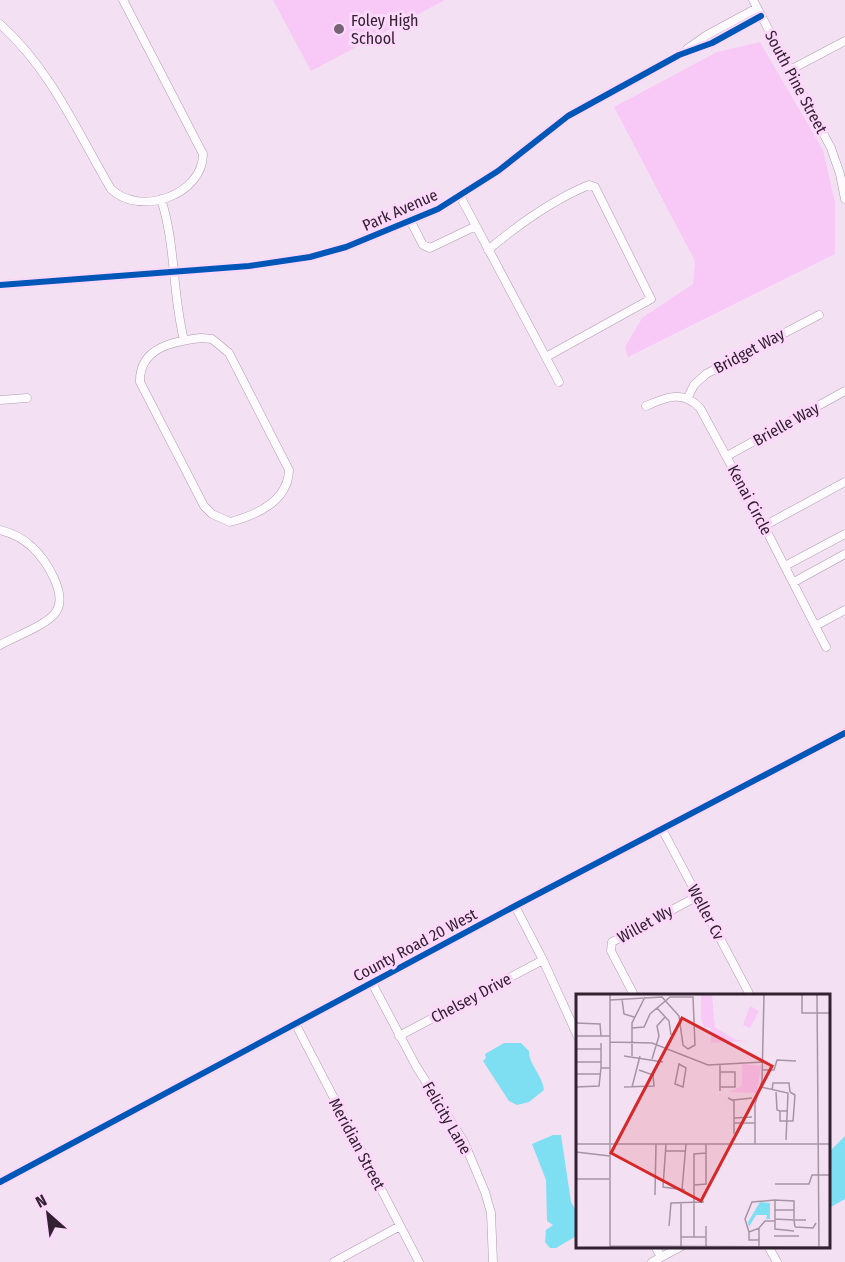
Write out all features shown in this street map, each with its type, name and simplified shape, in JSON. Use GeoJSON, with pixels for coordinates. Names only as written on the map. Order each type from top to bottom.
{"type":"FeatureCollection","features":[{"type":"Feature","properties":{"kind":"street"},"geometry":{"type":"LineString","coordinates":[[0,24],[32,56],[49,78],[111,189],[128,200],[140,202],[161,199],[194,181],[201,169],[203,154],[123,0]]}},
{"type":"Feature","properties":{"kind":"street","name":"South Pine Street"},"geometry":{"type":"LineString","coordinates":[[755,4],[837,163],[845,199]]}},
{"type":"Feature","properties":{"kind":"street","name":"Park Avenue"},"geometry":{"type":"LineString","coordinates":[[0,285],[249,266],[310,256],[346,247],[411,222],[460,196],[498,171],[568,116],[679,55],[755,4]]}},
{"type":"Feature","properties":{"kind":"street","name":"Park Avenue"},"geometry":{"type":"LineString","coordinates":[[679,55],[712,43],[761,16]]}},
{"type":"Feature","properties":{"kind":"street"},"geometry":{"type":"LineString","coordinates":[[790,70],[845,41]]}},
{"type":"Feature","properties":{"kind":"street"},"geometry":{"type":"LineString","coordinates":[[488,250],[529,218],[582,188],[589,185],[595,187],[651,299],[546,357]]}},
{"type":"Feature","properties":{"kind":"street"},"geometry":{"type":"LineString","coordinates":[[460,196],[559,382]]}},
{"type":"Feature","properties":{"kind":"street"},"geometry":{"type":"LineString","coordinates":[[161,199],[171,234],[177,306],[184,340]]}},
{"type":"Feature","properties":{"kind":"street"},"geometry":{"type":"LineString","coordinates":[[411,222],[423,245],[430,248],[476,226]]}},
{"type":"Feature","properties":{"kind":"street","name":"Bridget Way"},"geometry":{"type":"LineString","coordinates":[[687,398],[694,385],[706,374],[819,315]]}},
{"type":"Feature","properties":{"kind":"street"},"geometry":{"type":"LineString","coordinates":[[212,339],[228,353],[287,462],[292,485],[277,500],[243,519],[221,523],[204,506],[140,382],[139,364],[155,351],[184,340],[212,339]]}},
{"type":"Feature","properties":{"kind":"street","name":"Brielle Way"},"geometry":{"type":"LineString","coordinates":[[727,456],[845,392]]}},
{"type":"Feature","properties":{"kind":"street"},"geometry":{"type":"LineString","coordinates":[[646,406],[666,397],[687,398]]}},
{"type":"Feature","properties":{"kind":"street"},"geometry":{"type":"LineString","coordinates":[[0,400],[27,398]]}},
{"type":"Feature","properties":{"kind":"street","name":"Kenai Circle"},"geometry":{"type":"LineString","coordinates":[[687,398],[700,408],[727,456],[817,625],[826,647]]}},
{"type":"Feature","properties":{"kind":"street"},"geometry":{"type":"LineString","coordinates":[[764,526],[845,482]]}},
{"type":"Feature","properties":{"kind":"street"},"geometry":{"type":"LineString","coordinates":[[0,530],[16,535],[33,547],[60,596],[59,605],[50,618],[0,645]]}},
{"type":"Feature","properties":{"kind":"street"},"geometry":{"type":"LineString","coordinates":[[785,567],[845,534]]}},
{"type":"Feature","properties":{"kind":"street"},"geometry":{"type":"LineString","coordinates":[[794,582],[845,554]]}},
{"type":"Feature","properties":{"kind":"street"},"geometry":{"type":"LineString","coordinates":[[817,625],[845,610]]}},
{"type":"Feature","properties":{"kind":"street","name":"County Road 20 West"},"geometry":{"type":"LineString","coordinates":[[0,1182],[514,906],[845,733]]}},
{"type":"Feature","properties":{"kind":"street","name":"Weller Cv"},"geometry":{"type":"LineString","coordinates":[[662,829],[749,994]]}},
{"type":"Feature","properties":{"kind":"street","name":"Willet Wy"},"geometry":{"type":"LineString","coordinates":[[633,994],[611,951],[612,942],[698,896]]}},
{"type":"Feature","properties":{"kind":"street"},"geometry":{"type":"LineString","coordinates":[[514,906],[543,960],[576,1033]]}},
{"type":"Feature","properties":{"kind":"street","name":"Chelsey Drive"},"geometry":{"type":"LineString","coordinates":[[399,1036],[543,960]]}},
{"type":"Feature","properties":{"kind":"street","name":"Felicity Lane"},"geometry":{"type":"LineString","coordinates":[[372,983],[399,1036],[464,1142],[486,1192],[491,1213],[493,1262]]}},
{"type":"Feature","properties":{"kind":"street","name":"Meridian Street"},"geometry":{"type":"LineString","coordinates":[[296,1025],[419,1262]]}},
{"type":"Feature","properties":{"kind":"street"},"geometry":{"type":"LineString","coordinates":[[334,1262],[400,1226]]}},
{"type":"Feature","properties":{"kind":"street"},"geometry":{"type":"LineString","coordinates":[[656,1247],[661,1257]]}},
{"type":"Feature","properties":{"kind":"street"},"geometry":{"type":"LineString","coordinates":[[652,1262],[678,1247]]}},
{"type":"Feature","properties":{"kind":"street"},"geometry":{"type":"LineString","coordinates":[[769,1247],[777,1262]]}},
{"type":"Feature","properties":{"kind":"shaded area","name":"Foley High School"},"geometry":{"type":"Polygon","coordinates":[[[273,0],[445,0],[311,71],[273,0]]]}},
{"type":"Feature","properties":{"kind":"shaded area"},"geometry":{"type":"Polygon","coordinates":[[[760,42],[823,150],[835,203],[835,254],[628,357],[625,347],[642,318],[693,284],[695,261],[614,107],[717,52],[760,42]]]}},
{"type":"Feature","properties":{"kind":"water"},"geometry":{"type":"Polygon","coordinates":[[[504,1043],[521,1043],[529,1051],[544,1090],[529,1102],[517,1105],[509,1101],[483,1061],[486,1058],[485,1054],[504,1043]]]}},
{"type":"Feature","properties":{"kind":"water"},"geometry":{"type":"Polygon","coordinates":[[[553,1135],[561,1135],[571,1202],[576,1211],[576,1236],[556,1248],[550,1248],[545,1242],[546,1230],[553,1225],[547,1221],[546,1180],[532,1144],[553,1135]]]}},
{"type":"Feature","properties":{"kind":"water"},"geometry":{"type":"Polygon","coordinates":[[[845,1136],[845,1199],[830,1207],[830,1151],[845,1136]]]}},
{"type":"Feature","properties":{"kind":"cycle path"},"geometry":{"type":"LineString","coordinates":[[0,285],[249,266],[310,257],[346,247],[438,209],[498,171],[568,116],[679,55],[712,43],[761,16]]}},
{"type":"Feature","properties":{"kind":"cycle path"},"geometry":{"type":"LineString","coordinates":[[0,1182],[515,906],[845,733]]}},
{"type":"Feature","properties":{"kind":"place","name":"Foley High School"},"geometry":{"type":"Point","coordinates":[339,29]}}]}
